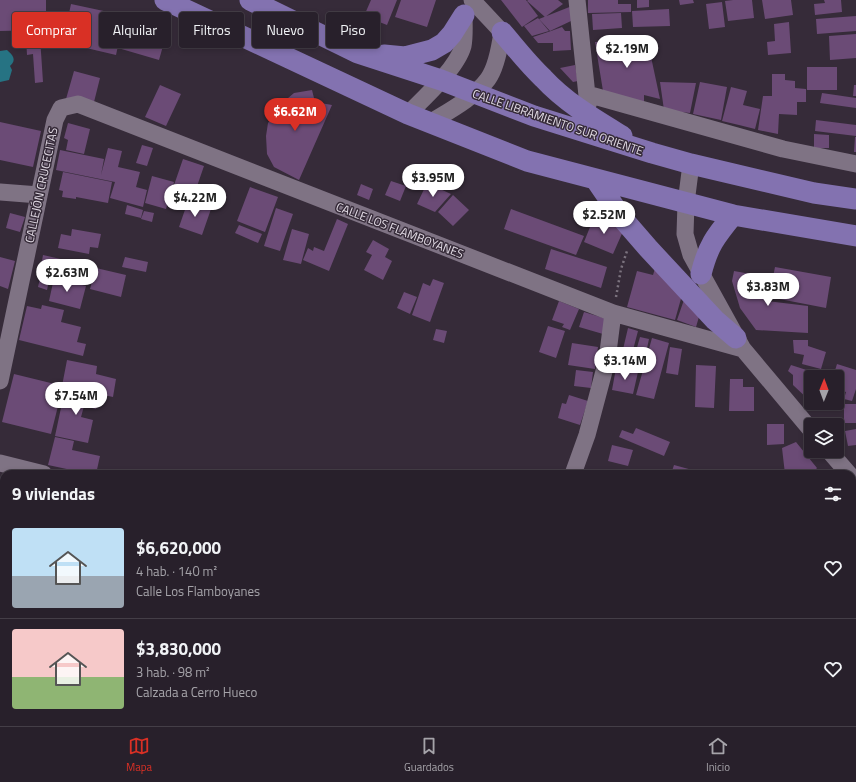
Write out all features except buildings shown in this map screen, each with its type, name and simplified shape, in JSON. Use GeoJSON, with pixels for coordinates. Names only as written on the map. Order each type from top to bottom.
{"type":"FeatureCollection","features":[{"type":"Feature","properties":{"kind":"main road"},"geometry":{"type":"LineString","coordinates":[[165,0],[408,114],[527,161],[686,204],[733,215],[856,236]]}},
{"type":"Feature","properties":{"kind":"main road","name":"CALLE LIBRAMIENTO SUR ORIENTE"},"geometry":{"type":"LineString","coordinates":[[250,0],[358,53],[441,80],[534,116],[691,164],[814,193],[856,199]]}},
{"type":"Feature","properties":{"kind":"main road"},"geometry":{"type":"LineString","coordinates":[[358,53],[405,57],[432,50],[444,43],[452,34],[466,5]]}},
{"type":"Feature","properties":{"kind":"main road"},"geometry":{"type":"LineString","coordinates":[[502,32],[543,79],[573,104],[590,116],[652,153]]}},
{"type":"Feature","properties":{"kind":"main road"},"geometry":{"type":"LineString","coordinates":[[596,180],[622,218],[648,248],[715,320],[740,344]]}},
{"type":"Feature","properties":{"kind":"main road"},"geometry":{"type":"LineString","coordinates":[[701,274],[706,254],[716,236],[733,215]]}},
{"type":"Feature","properties":{"kind":"street"},"geometry":{"type":"LineString","coordinates":[[577,0],[586,94],[590,116]]}},
{"type":"Feature","properties":{"kind":"street"},"geometry":{"type":"LineString","coordinates":[[408,114],[441,80],[463,46],[466,5]]}},
{"type":"Feature","properties":{"kind":"street"},"geometry":{"type":"LineString","coordinates":[[431,122],[474,93],[488,79],[499,53],[502,32],[466,5]]}},
{"type":"Feature","properties":{"kind":"street"},"geometry":{"type":"LineString","coordinates":[[586,94],[783,149],[856,164]]}},
{"type":"Feature","properties":{"kind":"street","name":"CALLE LOS FLAMBOYANES"},"geometry":{"type":"LineString","coordinates":[[61,108],[78,104],[613,313],[740,344]]}},
{"type":"Feature","properties":{"kind":"street","name":"CALLEJÓN CRUCECITAS"},"geometry":{"type":"LineString","coordinates":[[0,380],[55,120],[61,108]]}},
{"type":"Feature","properties":{"kind":"street"},"geometry":{"type":"LineString","coordinates":[[691,164],[686,204],[685,234],[691,255],[740,344],[804,422]]}},
{"type":"Feature","properties":{"kind":"street"},"geometry":{"type":"LineString","coordinates":[[0,192],[39,195]]}},
{"type":"Feature","properties":{"kind":"street"},"geometry":{"type":"LineString","coordinates":[[574,470],[587,435],[607,360],[613,313]]}},
{"type":"Feature","properties":{"kind":"street"},"geometry":{"type":"LineString","coordinates":[[835,458],[846,470]]}},
{"type":"Feature","properties":{"kind":"street"},"geometry":{"type":"LineString","coordinates":[[0,463],[28,470]]}},
{"type":"Feature","properties":{"kind":"path"},"geometry":{"type":"LineString","coordinates":[[613,313],[622,269],[628,249]]}},
{"type":"Feature","properties":{"kind":"water"},"geometry":{"type":"Polygon","coordinates":[[[7,50],[14,60],[10,66],[12,70],[9,80],[0,82],[0,51],[7,50]]]}}]}
